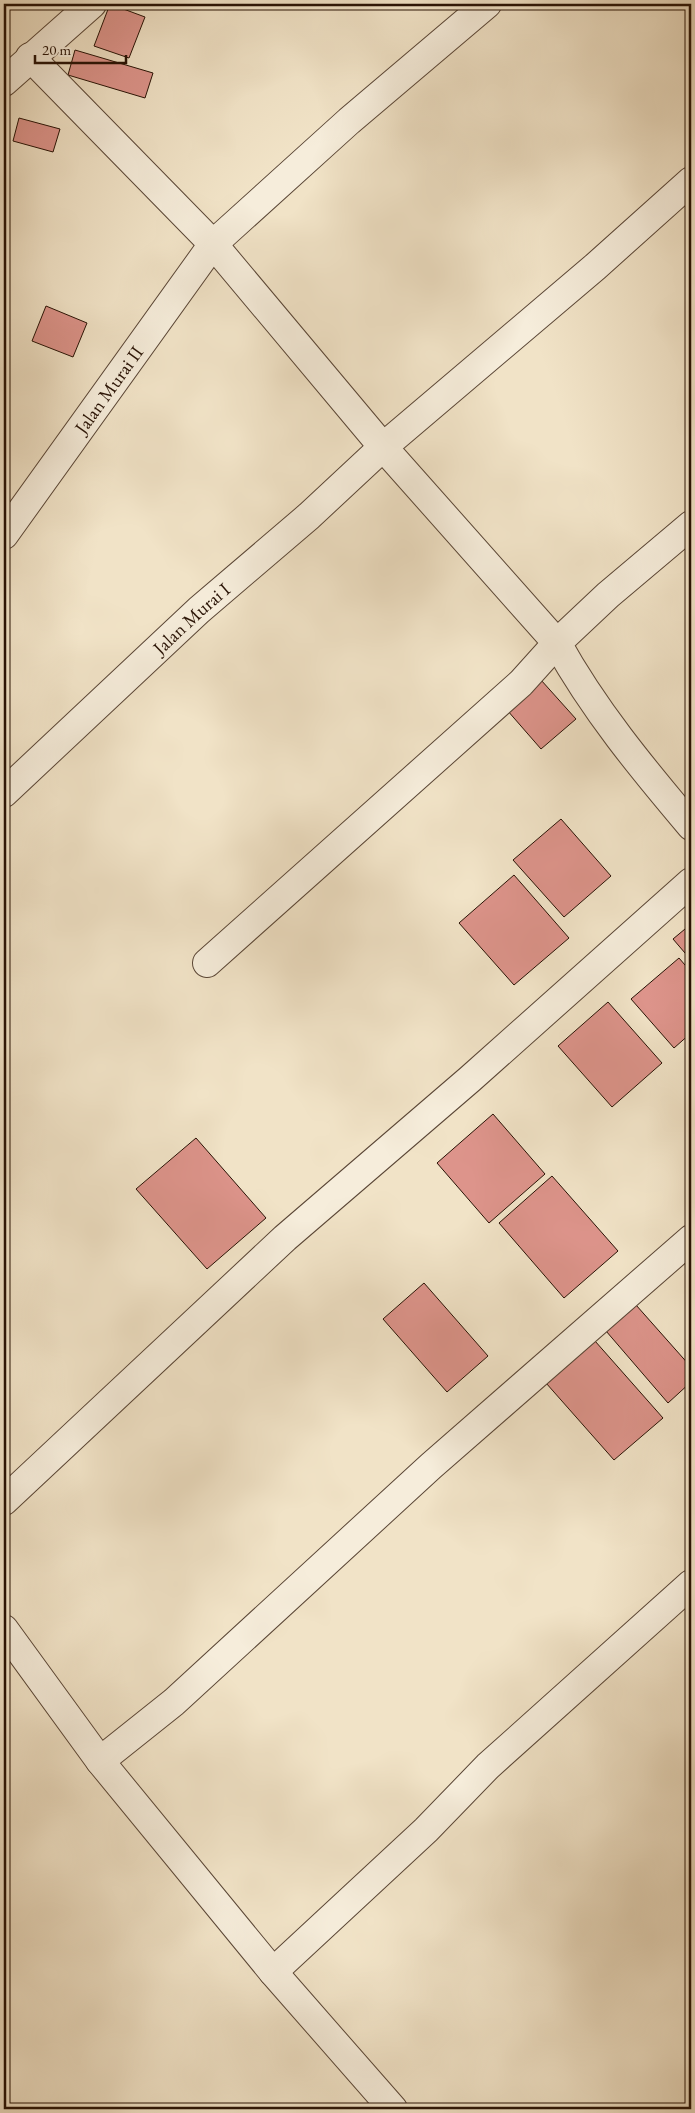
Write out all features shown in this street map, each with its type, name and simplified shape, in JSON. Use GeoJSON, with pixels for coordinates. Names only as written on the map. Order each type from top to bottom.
{"type":"FeatureCollection","features":[{"type":"Feature","properties":{"kind":"street"},"geometry":{"type":"LineString","coordinates":[[4,82],[92,4]]}},
{"type":"Feature","properties":{"kind":"street","name":"Jalan Murai II"},"geometry":{"type":"LineString","coordinates":[[4,535],[213,244],[350,121],[488,4]]}},
{"type":"Feature","properties":{"kind":"street"},"geometry":{"type":"LineString","coordinates":[[30,58],[213,244],[383,447],[557,643],[575,676],[629,752],[691,826]]}},
{"type":"Feature","properties":{"kind":"street","name":"Jalan Murai I"},"geometry":{"type":"LineString","coordinates":[[4,793],[200,610],[309,516],[383,447],[595,267],[691,181]]}},
{"type":"Feature","properties":{"kind":"street"},"geometry":{"type":"LineString","coordinates":[[207,963],[521,683],[557,643],[608,595],[691,525]]}},
{"type":"Feature","properties":{"kind":"street"},"geometry":{"type":"LineString","coordinates":[[4,1501],[285,1238],[484,1067],[691,882]]}},
{"type":"Feature","properties":{"kind":"street"},"geometry":{"type":"LineString","coordinates":[[100,1761],[174,1702],[431,1466],[691,1239]]}},
{"type":"Feature","properties":{"kind":"street"},"geometry":{"type":"LineString","coordinates":[[273,1972],[426,1830],[488,1766],[691,1584]]}},
{"type":"Feature","properties":{"kind":"street"},"geometry":{"type":"LineString","coordinates":[[4,1629],[100,1761],[273,1972],[393,2109]]}},
{"type":"Feature","properties":{"kind":"building"},"geometry":{"type":"Polygon","coordinates":[[[110,4],[145,17],[129,58],[94,46],[110,4]]]}},
{"type":"Feature","properties":{"kind":"building"},"geometry":{"type":"Polygon","coordinates":[[[75,50],[153,73],[145,98],[68,75],[75,50]]]}},
{"type":"Feature","properties":{"kind":"building"},"geometry":{"type":"Polygon","coordinates":[[[19,118],[60,129],[53,152],[13,141],[19,118]]]}},
{"type":"Feature","properties":{"kind":"building"},"geometry":{"type":"Polygon","coordinates":[[[46,306],[87,323],[73,357],[32,341],[46,306]]]}},
{"type":"Feature","properties":{"kind":"building"},"geometry":{"type":"Polygon","coordinates":[[[541,680],[576,719],[541,749],[507,710],[541,680]]]}},
{"type":"Feature","properties":{"kind":"building"},"geometry":{"type":"Polygon","coordinates":[[[561,819],[611,876],[564,917],[513,860],[561,819]]]}},
{"type":"Feature","properties":{"kind":"building"},"geometry":{"type":"Polygon","coordinates":[[[514,875],[569,938],[514,985],[459,923],[514,875]]]}},
{"type":"Feature","properties":{"kind":"building"},"geometry":{"type":"Polygon","coordinates":[[[691,924],[691,960],[673,939],[691,924]]]}},
{"type":"Feature","properties":{"kind":"building"},"geometry":{"type":"Polygon","coordinates":[[[679,958],[691,972],[691,1033],[674,1048],[631,999],[679,958]]]}},
{"type":"Feature","properties":{"kind":"building"},"geometry":{"type":"Polygon","coordinates":[[[608,1002],[662,1063],[612,1107],[558,1046],[608,1002]]]}},
{"type":"Feature","properties":{"kind":"building"},"geometry":{"type":"Polygon","coordinates":[[[493,1114],[545,1174],[489,1223],[437,1163],[493,1114]]]}},
{"type":"Feature","properties":{"kind":"building"},"geometry":{"type":"Polygon","coordinates":[[[196,1138],[266,1218],[207,1269],[136,1189],[196,1138]]]}},
{"type":"Feature","properties":{"kind":"building"},"geometry":{"type":"Polygon","coordinates":[[[552,1176],[618,1251],[564,1298],[499,1223],[552,1176]]]}},
{"type":"Feature","properties":{"kind":"building"},"geometry":{"type":"Polygon","coordinates":[[[424,1283],[488,1356],[447,1392],[383,1319],[424,1283]]]}},
{"type":"Feature","properties":{"kind":"building"},"geometry":{"type":"Polygon","coordinates":[[[636,1305],[691,1367],[691,1382],[668,1403],[606,1331],[636,1305]]]}},
{"type":"Feature","properties":{"kind":"building"},"geometry":{"type":"Polygon","coordinates":[[[595,1341],[663,1418],[614,1460],[546,1383],[595,1341]]]}}]}
